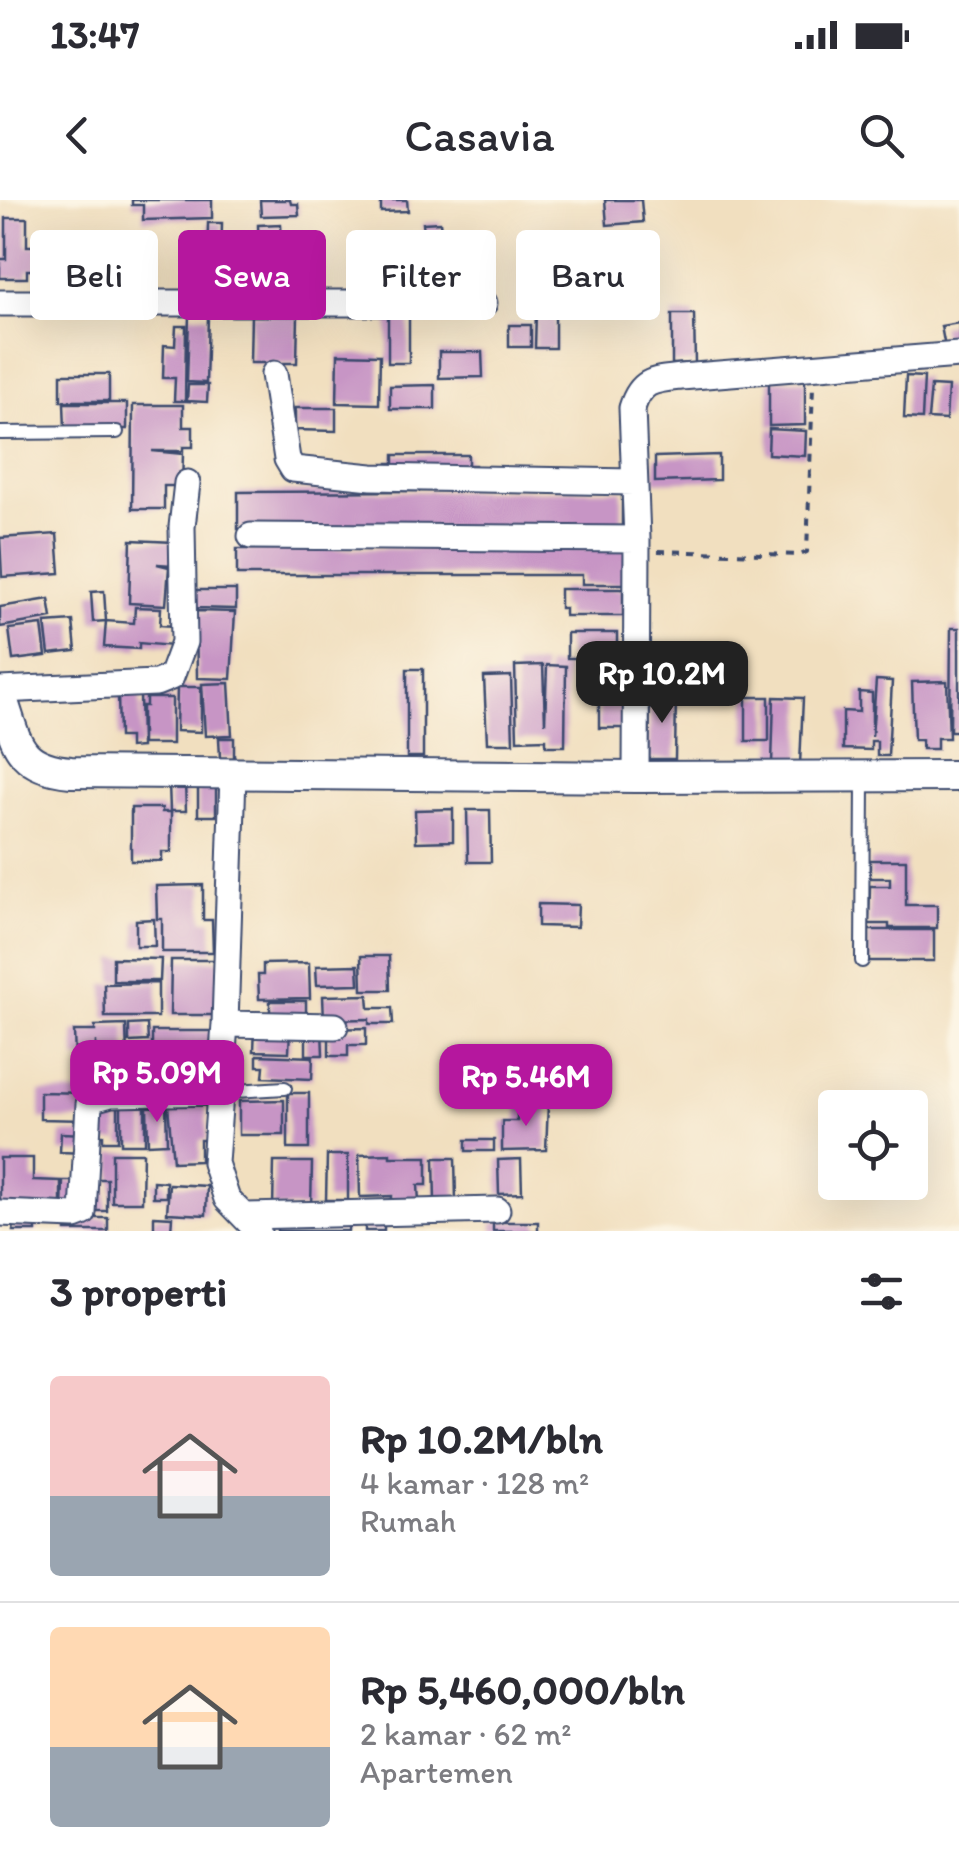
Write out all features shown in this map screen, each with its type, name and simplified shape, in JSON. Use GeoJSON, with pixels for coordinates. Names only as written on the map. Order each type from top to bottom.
{"type":"FeatureCollection","features":[{"type":"Feature","properties":{"kind":"street"},"geometry":{"type":"LineString","coordinates":[[0,303],[346,303]]}},
{"type":"Feature","properties":{"kind":"street"},"geometry":{"type":"LineString","coordinates":[[636,777],[638,544],[632,408],[638,392],[647,384],[681,377],[959,355]]}},
{"type":"Feature","properties":{"kind":"street"},"geometry":{"type":"LineString","coordinates":[[274,374],[287,459],[293,469],[372,478],[633,482]]}},
{"type":"Feature","properties":{"kind":"street"},"geometry":{"type":"LineString","coordinates":[[187,483],[182,527],[184,642],[172,677],[156,683],[0,692],[20,748],[44,770],[636,777],[959,776]]}},
{"type":"Feature","properties":{"kind":"street"},"geometry":{"type":"LineString","coordinates":[[252,536],[638,544]]}},
{"type":"Feature","properties":{"kind":"street"},"geometry":{"type":"LineString","coordinates":[[232,774],[225,1024],[216,1163],[228,1199],[252,1224],[498,1210]]}},
{"type":"Feature","properties":{"kind":"street"},"geometry":{"type":"LineString","coordinates":[[225,1024],[335,1026]]}},
{"type":"Feature","properties":{"kind":"street"},"geometry":{"type":"LineString","coordinates":[[0,1212],[75,1216],[82,1213],[93,1098],[111,1094],[220,1092]]}},
{"type":"Feature","properties":{"kind":"lane"},"geometry":{"type":"LineString","coordinates":[[0,433],[116,432]]}},
{"type":"Feature","properties":{"kind":"lane"},"geometry":{"type":"LineString","coordinates":[[862,961],[863,776]]}},
{"type":"Feature","properties":{"kind":"lane"},"geometry":{"type":"LineString","coordinates":[[220,1092],[286,1088]]}},
{"type":"Feature","properties":{"kind":"path"},"geometry":{"type":"LineString","coordinates":[[638,544],[800,555],[807,552],[814,367]]}},
{"type":"Feature","properties":{"kind":"building"},"geometry":{"type":"Polygon","coordinates":[[[132,200],[212,200],[212,218],[143,220],[143,205],[132,205],[132,200]]]}},
{"type":"Feature","properties":{"kind":"building"},"geometry":{"type":"Polygon","coordinates":[[[260,200],[290,200],[291,204],[298,204],[299,215],[261,216],[260,200]]]}},
{"type":"Feature","properties":{"kind":"building"},"geometry":{"type":"Polygon","coordinates":[[[381,200],[407,200],[408,211],[381,212],[381,200]]]}},
{"type":"Feature","properties":{"kind":"building"},"geometry":{"type":"Polygon","coordinates":[[[605,200],[641,200],[643,222],[607,225],[605,200]]]}},
{"type":"Feature","properties":{"kind":"building"},"geometry":{"type":"Polygon","coordinates":[[[6,218],[27,218],[27,278],[0,278],[0,259],[6,259],[6,218]]]}},
{"type":"Feature","properties":{"kind":"building"},"geometry":{"type":"Polygon","coordinates":[[[440,222],[441,230],[424,230],[423,223],[440,222]]]}},
{"type":"Feature","properties":{"kind":"building"},"geometry":{"type":"Polygon","coordinates":[[[208,223],[222,223],[222,230],[208,230],[208,223]]]}},
{"type":"Feature","properties":{"kind":"building"},"geometry":{"type":"Polygon","coordinates":[[[281,224],[281,230],[258,230],[258,225],[281,224]]]}},
{"type":"Feature","properties":{"kind":"building"},"geometry":{"type":"Polygon","coordinates":[[[672,314],[694,314],[695,363],[672,364],[672,314]]]}},
{"type":"Feature","properties":{"kind":"building"},"geometry":{"type":"Polygon","coordinates":[[[189,320],[208,320],[206,383],[187,382],[189,320]]]}},
{"type":"Feature","properties":{"kind":"building"},"geometry":{"type":"Polygon","coordinates":[[[251,320],[298,320],[297,363],[250,363],[251,320]]]}},
{"type":"Feature","properties":{"kind":"building"},"geometry":{"type":"Polygon","coordinates":[[[388,320],[409,320],[409,363],[388,363],[388,320]]]}},
{"type":"Feature","properties":{"kind":"building"},"geometry":{"type":"Polygon","coordinates":[[[536,320],[555,320],[555,348],[535,348],[536,320]]]}},
{"type":"Feature","properties":{"kind":"building"},"geometry":{"type":"Polygon","coordinates":[[[959,323],[959,351],[946,353],[941,326],[959,323]]]}},
{"type":"Feature","properties":{"kind":"building"},"geometry":{"type":"Polygon","coordinates":[[[509,325],[531,325],[531,347],[509,347],[509,325]]]}},
{"type":"Feature","properties":{"kind":"building"},"geometry":{"type":"Polygon","coordinates":[[[176,326],[186,326],[185,401],[174,401],[175,378],[163,378],[164,345],[175,346],[176,326]]]}},
{"type":"Feature","properties":{"kind":"building"},"geometry":{"type":"Polygon","coordinates":[[[439,352],[482,352],[483,377],[439,378],[439,352]]]}},
{"type":"Feature","properties":{"kind":"building"},"geometry":{"type":"Polygon","coordinates":[[[338,354],[380,355],[379,404],[337,403],[338,354]]]}},
{"type":"Feature","properties":{"kind":"building"},"geometry":{"type":"Polygon","coordinates":[[[61,374],[109,374],[109,401],[61,401],[61,374]]]}},
{"type":"Feature","properties":{"kind":"building"},"geometry":{"type":"Polygon","coordinates":[[[906,376],[924,377],[922,419],[904,418],[906,376]]]}},
{"type":"Feature","properties":{"kind":"building"},"geometry":{"type":"Polygon","coordinates":[[[769,380],[805,380],[805,425],[769,426],[769,380]]]}},
{"type":"Feature","properties":{"kind":"building"},"geometry":{"type":"Polygon","coordinates":[[[188,385],[208,385],[207,402],[187,401],[188,385]]]}},
{"type":"Feature","properties":{"kind":"building"},"geometry":{"type":"Polygon","coordinates":[[[435,385],[435,409],[390,409],[390,386],[435,385]]]}},
{"type":"Feature","properties":{"kind":"building"},"geometry":{"type":"Polygon","coordinates":[[[931,386],[948,387],[946,420],[928,419],[931,386]]]}},
{"type":"Feature","properties":{"kind":"building"},"geometry":{"type":"Polygon","coordinates":[[[64,403],[127,403],[127,429],[65,429],[64,403]]]}},
{"type":"Feature","properties":{"kind":"building"},"geometry":{"type":"Polygon","coordinates":[[[133,405],[183,405],[183,427],[193,427],[193,447],[183,447],[183,451],[152,451],[183,454],[182,486],[164,486],[164,509],[132,509],[133,405]]]}},
{"type":"Feature","properties":{"kind":"building"},"geometry":{"type":"Polygon","coordinates":[[[295,408],[336,408],[336,431],[295,430],[295,408]]]}},
{"type":"Feature","properties":{"kind":"building"},"geometry":{"type":"Polygon","coordinates":[[[769,429],[806,431],[805,456],[768,454],[769,429]]]}},
{"type":"Feature","properties":{"kind":"building"},"geometry":{"type":"Polygon","coordinates":[[[394,455],[468,455],[468,465],[475,465],[475,476],[388,477],[388,463],[394,463],[394,455]]]}},
{"type":"Feature","properties":{"kind":"building"},"geometry":{"type":"Polygon","coordinates":[[[719,455],[719,480],[655,482],[655,457],[719,455]]]}},
{"type":"Feature","properties":{"kind":"building"},"geometry":{"type":"Polygon","coordinates":[[[622,490],[622,527],[238,529],[238,492],[622,490]]]}},
{"type":"Feature","properties":{"kind":"building"},"geometry":{"type":"Polygon","coordinates":[[[57,534],[60,573],[2,577],[0,538],[57,534]]]}},
{"type":"Feature","properties":{"kind":"building"},"geometry":{"type":"Polygon","coordinates":[[[131,540],[174,542],[173,565],[157,564],[169,567],[166,605],[129,603],[131,540]]]}},
{"type":"Feature","properties":{"kind":"building"},"geometry":{"type":"Polygon","coordinates":[[[627,548],[628,584],[582,584],[582,575],[237,575],[237,549],[627,548]]]}},
{"type":"Feature","properties":{"kind":"building"},"geometry":{"type":"Polygon","coordinates":[[[560,589],[623,589],[623,616],[565,616],[565,608],[560,608],[560,589]]]}},
{"type":"Feature","properties":{"kind":"building"},"geometry":{"type":"Polygon","coordinates":[[[194,590],[236,590],[236,609],[194,608],[194,590]]]}},
{"type":"Feature","properties":{"kind":"building"},"geometry":{"type":"Polygon","coordinates":[[[104,591],[106,621],[93,622],[91,592],[104,591]]]}},
{"type":"Feature","properties":{"kind":"building"},"geometry":{"type":"Polygon","coordinates":[[[49,599],[52,618],[0,627],[0,607],[49,599]]]}},
{"type":"Feature","properties":{"kind":"building"},"geometry":{"type":"Polygon","coordinates":[[[135,607],[161,608],[160,625],[174,626],[172,646],[139,643],[139,649],[104,647],[106,621],[134,623],[135,607]]]}},
{"type":"Feature","properties":{"kind":"building"},"geometry":{"type":"Polygon","coordinates":[[[196,611],[235,612],[231,679],[197,678],[196,611]]]}},
{"type":"Feature","properties":{"kind":"building"},"geometry":{"type":"Polygon","coordinates":[[[73,621],[76,651],[49,654],[45,623],[73,621]]]}},
{"type":"Feature","properties":{"kind":"building"},"geometry":{"type":"Polygon","coordinates":[[[42,625],[46,656],[13,660],[9,629],[42,625]]]}},
{"type":"Feature","properties":{"kind":"building"},"geometry":{"type":"Polygon","coordinates":[[[951,628],[959,628],[959,731],[950,731],[951,628]]]}},
{"type":"Feature","properties":{"kind":"building"},"geometry":{"type":"Polygon","coordinates":[[[567,633],[617,633],[617,658],[567,658],[567,633]]]}},
{"type":"Feature","properties":{"kind":"building"},"geometry":{"type":"Polygon","coordinates":[[[543,665],[545,723],[547,665],[566,666],[565,746],[546,746],[546,739],[517,740],[515,666],[543,665]]]}},
{"type":"Feature","properties":{"kind":"building"},"geometry":{"type":"Polygon","coordinates":[[[407,669],[423,669],[423,757],[407,757],[407,669]]]}},
{"type":"Feature","properties":{"kind":"building"},"geometry":{"type":"Polygon","coordinates":[[[599,670],[625,670],[625,728],[599,728],[599,670]]]}},
{"type":"Feature","properties":{"kind":"building"},"geometry":{"type":"Polygon","coordinates":[[[511,676],[513,743],[487,743],[484,677],[511,676]]]}},
{"type":"Feature","properties":{"kind":"building"},"geometry":{"type":"Polygon","coordinates":[[[876,680],[892,681],[888,756],[877,756],[877,741],[871,741],[871,750],[843,749],[843,711],[859,712],[859,692],[872,693],[872,737],[876,680]]]}},
{"type":"Feature","properties":{"kind":"building"},"geometry":{"type":"Polygon","coordinates":[[[947,681],[949,738],[937,738],[937,749],[922,749],[922,740],[914,740],[912,682],[947,681]]]}},
{"type":"Feature","properties":{"kind":"building"},"geometry":{"type":"Polygon","coordinates":[[[229,683],[232,735],[205,736],[202,684],[229,683]]]}},
{"type":"Feature","properties":{"kind":"building"},"geometry":{"type":"Polygon","coordinates":[[[177,687],[201,687],[201,732],[176,731],[177,687]]]}},
{"type":"Feature","properties":{"kind":"building"},"geometry":{"type":"Polygon","coordinates":[[[650,692],[676,692],[675,759],[649,759],[650,692]]]}},
{"type":"Feature","properties":{"kind":"building"},"geometry":{"type":"Polygon","coordinates":[[[118,693],[140,693],[141,747],[129,748],[129,737],[119,737],[118,693]]]}},
{"type":"Feature","properties":{"kind":"building"},"geometry":{"type":"Polygon","coordinates":[[[746,697],[769,697],[769,741],[746,741],[746,697]]]}},
{"type":"Feature","properties":{"kind":"building"},"geometry":{"type":"Polygon","coordinates":[[[774,697],[803,698],[800,765],[772,764],[774,697]]]}},
{"type":"Feature","properties":{"kind":"building"},"geometry":{"type":"Polygon","coordinates":[[[146,698],[172,698],[172,744],[142,744],[142,706],[146,706],[146,698]]]}},
{"type":"Feature","properties":{"kind":"building"},"geometry":{"type":"Polygon","coordinates":[[[219,738],[234,738],[234,758],[220,758],[219,738]]]}},
{"type":"Feature","properties":{"kind":"building"},"geometry":{"type":"Polygon","coordinates":[[[185,782],[186,811],[170,811],[169,783],[185,782]]]}},
{"type":"Feature","properties":{"kind":"building"},"geometry":{"type":"Polygon","coordinates":[[[198,783],[216,783],[216,816],[198,816],[198,783]]]}},
{"type":"Feature","properties":{"kind":"building"},"geometry":{"type":"Polygon","coordinates":[[[131,808],[162,808],[162,812],[171,812],[171,852],[162,852],[162,861],[131,861],[131,808]]]}},
{"type":"Feature","properties":{"kind":"building"},"geometry":{"type":"Polygon","coordinates":[[[453,809],[453,841],[416,842],[415,810],[453,809]]]}},
{"type":"Feature","properties":{"kind":"building"},"geometry":{"type":"Polygon","coordinates":[[[467,810],[490,810],[491,862],[468,862],[467,810]]]}},
{"type":"Feature","properties":{"kind":"building"},"geometry":{"type":"Polygon","coordinates":[[[870,860],[906,860],[906,905],[937,905],[937,928],[869,924],[870,886],[890,886],[890,878],[870,878],[870,860]]]}},
{"type":"Feature","properties":{"kind":"building"},"geometry":{"type":"Polygon","coordinates":[[[203,885],[203,920],[212,920],[213,952],[162,952],[156,886],[203,885]]]}},
{"type":"Feature","properties":{"kind":"building"},"geometry":{"type":"Polygon","coordinates":[[[538,904],[578,905],[577,927],[538,926],[538,904]]]}},
{"type":"Feature","properties":{"kind":"building"},"geometry":{"type":"Polygon","coordinates":[[[154,919],[155,946],[136,946],[136,920],[154,919]]]}},
{"type":"Feature","properties":{"kind":"building"},"geometry":{"type":"Polygon","coordinates":[[[869,930],[934,930],[934,961],[869,961],[869,930]]]}},
{"type":"Feature","properties":{"kind":"building"},"geometry":{"type":"Polygon","coordinates":[[[361,956],[389,956],[390,990],[362,990],[361,956]]]}},
{"type":"Feature","properties":{"kind":"building"},"geometry":{"type":"Polygon","coordinates":[[[113,958],[161,959],[160,981],[113,981],[113,958]]]}},
{"type":"Feature","properties":{"kind":"building"},"geometry":{"type":"Polygon","coordinates":[[[171,960],[221,960],[216,1015],[170,1015],[171,960]]]}},
{"type":"Feature","properties":{"kind":"building"},"geometry":{"type":"Polygon","coordinates":[[[309,963],[310,998],[259,999],[258,975],[263,975],[263,964],[309,963]]]}},
{"type":"Feature","properties":{"kind":"building"},"geometry":{"type":"Polygon","coordinates":[[[358,965],[359,984],[317,985],[316,966],[358,965]]]}},
{"type":"Feature","properties":{"kind":"building"},"geometry":{"type":"Polygon","coordinates":[[[158,983],[158,1017],[105,1017],[104,984],[158,983]]]}},
{"type":"Feature","properties":{"kind":"building"},"geometry":{"type":"Polygon","coordinates":[[[368,995],[369,1008],[392,1008],[393,1024],[369,1024],[369,1019],[324,1020],[323,996],[368,995]]]}},
{"type":"Feature","properties":{"kind":"building"},"geometry":{"type":"Polygon","coordinates":[[[270,1001],[306,1001],[306,1015],[270,1015],[270,1001]]]}},
{"type":"Feature","properties":{"kind":"building"},"geometry":{"type":"Polygon","coordinates":[[[147,1024],[148,1041],[129,1042],[129,1025],[147,1024]]]}},
{"type":"Feature","properties":{"kind":"building"},"geometry":{"type":"Polygon","coordinates":[[[126,1025],[127,1061],[96,1062],[96,1041],[95,1058],[75,1059],[74,1031],[126,1025]]]}},
{"type":"Feature","properties":{"kind":"building"},"geometry":{"type":"Polygon","coordinates":[[[255,1026],[290,1028],[289,1052],[254,1051],[255,1026]]]}},
{"type":"Feature","properties":{"kind":"building"},"geometry":{"type":"Polygon","coordinates":[[[366,1028],[366,1045],[348,1045],[348,1056],[329,1056],[329,1029],[366,1028]]]}},
{"type":"Feature","properties":{"kind":"building"},"geometry":{"type":"Polygon","coordinates":[[[306,1030],[322,1030],[323,1055],[306,1055],[306,1030]]]}},
{"type":"Feature","properties":{"kind":"building"},"geometry":{"type":"Polygon","coordinates":[[[152,1031],[213,1031],[213,1050],[152,1050],[152,1031]]]}},
{"type":"Feature","properties":{"kind":"building"},"geometry":{"type":"Polygon","coordinates":[[[147,1054],[210,1054],[210,1081],[169,1081],[169,1066],[161,1066],[161,1080],[147,1080],[147,1054]]]}},
{"type":"Feature","properties":{"kind":"building"},"geometry":{"type":"Polygon","coordinates":[[[257,1055],[313,1057],[312,1079],[263,1077],[264,1066],[257,1066],[257,1055]]]}},
{"type":"Feature","properties":{"kind":"building"},"geometry":{"type":"Polygon","coordinates":[[[40,1092],[86,1093],[86,1120],[40,1119],[40,1092]]]}},
{"type":"Feature","properties":{"kind":"building"},"geometry":{"type":"Polygon","coordinates":[[[288,1093],[309,1093],[309,1149],[288,1149],[288,1093]]]}},
{"type":"Feature","properties":{"kind":"building"},"geometry":{"type":"Polygon","coordinates":[[[118,1099],[118,1141],[103,1141],[103,1135],[99,1135],[99,1105],[118,1099]]]}},
{"type":"Feature","properties":{"kind":"building"},"geometry":{"type":"Polygon","coordinates":[[[284,1100],[284,1135],[239,1135],[239,1101],[284,1100]]]}},
{"type":"Feature","properties":{"kind":"building"},"geometry":{"type":"Polygon","coordinates":[[[121,1101],[145,1102],[145,1144],[121,1144],[121,1101]]]}},
{"type":"Feature","properties":{"kind":"building"},"geometry":{"type":"Polygon","coordinates":[[[517,1104],[548,1104],[546,1150],[502,1151],[502,1121],[517,1121],[517,1104]]]}},
{"type":"Feature","properties":{"kind":"building"},"geometry":{"type":"Polygon","coordinates":[[[168,1105],[206,1105],[207,1140],[200,1140],[200,1161],[173,1162],[168,1105]]]}},
{"type":"Feature","properties":{"kind":"building"},"geometry":{"type":"Polygon","coordinates":[[[166,1106],[167,1143],[148,1144],[147,1107],[166,1106]]]}},
{"type":"Feature","properties":{"kind":"building"},"geometry":{"type":"Polygon","coordinates":[[[61,1133],[87,1134],[86,1153],[60,1152],[61,1133]]]}},
{"type":"Feature","properties":{"kind":"building"},"geometry":{"type":"Polygon","coordinates":[[[466,1140],[494,1140],[494,1151],[466,1151],[466,1140]]]}},
{"type":"Feature","properties":{"kind":"building"},"geometry":{"type":"Polygon","coordinates":[[[112,1153],[143,1153],[142,1202],[112,1202],[112,1153]]]}},
{"type":"Feature","properties":{"kind":"building"},"geometry":{"type":"Polygon","coordinates":[[[327,1155],[348,1155],[348,1200],[326,1200],[327,1155]]]}},
{"type":"Feature","properties":{"kind":"building"},"geometry":{"type":"Polygon","coordinates":[[[359,1155],[427,1157],[427,1185],[418,1185],[419,1203],[392,1203],[392,1196],[360,1197],[359,1155]]]}},
{"type":"Feature","properties":{"kind":"building"},"geometry":{"type":"Polygon","coordinates":[[[0,1158],[33,1158],[33,1180],[61,1181],[61,1210],[0,1208],[0,1158]]]}},
{"type":"Feature","properties":{"kind":"building"},"geometry":{"type":"Polygon","coordinates":[[[434,1158],[455,1158],[456,1201],[435,1201],[434,1158]]]}},
{"type":"Feature","properties":{"kind":"building"},"geometry":{"type":"Polygon","coordinates":[[[521,1159],[522,1193],[499,1194],[498,1160],[521,1159]]]}},
{"type":"Feature","properties":{"kind":"building"},"geometry":{"type":"Polygon","coordinates":[[[274,1162],[312,1162],[311,1208],[273,1208],[274,1162]]]}},
{"type":"Feature","properties":{"kind":"building"},"geometry":{"type":"Polygon","coordinates":[[[90,1179],[107,1179],[107,1211],[90,1211],[90,1179]]]}},
{"type":"Feature","properties":{"kind":"building"},"geometry":{"type":"Polygon","coordinates":[[[63,1181],[78,1181],[77,1211],[62,1211],[63,1181]]]}},
{"type":"Feature","properties":{"kind":"building"},"geometry":{"type":"Polygon","coordinates":[[[153,1181],[166,1182],[166,1197],[153,1197],[153,1181]]]}},
{"type":"Feature","properties":{"kind":"building"},"geometry":{"type":"Polygon","coordinates":[[[169,1184],[207,1186],[206,1215],[167,1213],[169,1184]]]}},
{"type":"Feature","properties":{"kind":"building"},"geometry":{"type":"Polygon","coordinates":[[[154,1216],[172,1217],[171,1231],[154,1231],[154,1216]]]}},
{"type":"Feature","properties":{"kind":"building"},"geometry":{"type":"Polygon","coordinates":[[[277,1217],[349,1217],[348,1231],[277,1231],[277,1217]]]}},
{"type":"Feature","properties":{"kind":"building"},"geometry":{"type":"Polygon","coordinates":[[[384,1217],[384,1231],[365,1231],[365,1221],[384,1217]]]}},
{"type":"Feature","properties":{"kind":"building"},"geometry":{"type":"Polygon","coordinates":[[[66,1218],[108,1218],[108,1231],[66,1231],[66,1218]]]}},
{"type":"Feature","properties":{"kind":"building"},"geometry":{"type":"Polygon","coordinates":[[[493,1222],[538,1222],[538,1231],[493,1231],[493,1222]]]}},
{"type":"Feature","properties":{"kind":"building"},"geometry":{"type":"Polygon","coordinates":[[[14,1225],[36,1226],[36,1231],[13,1231],[14,1225]]]}}]}
